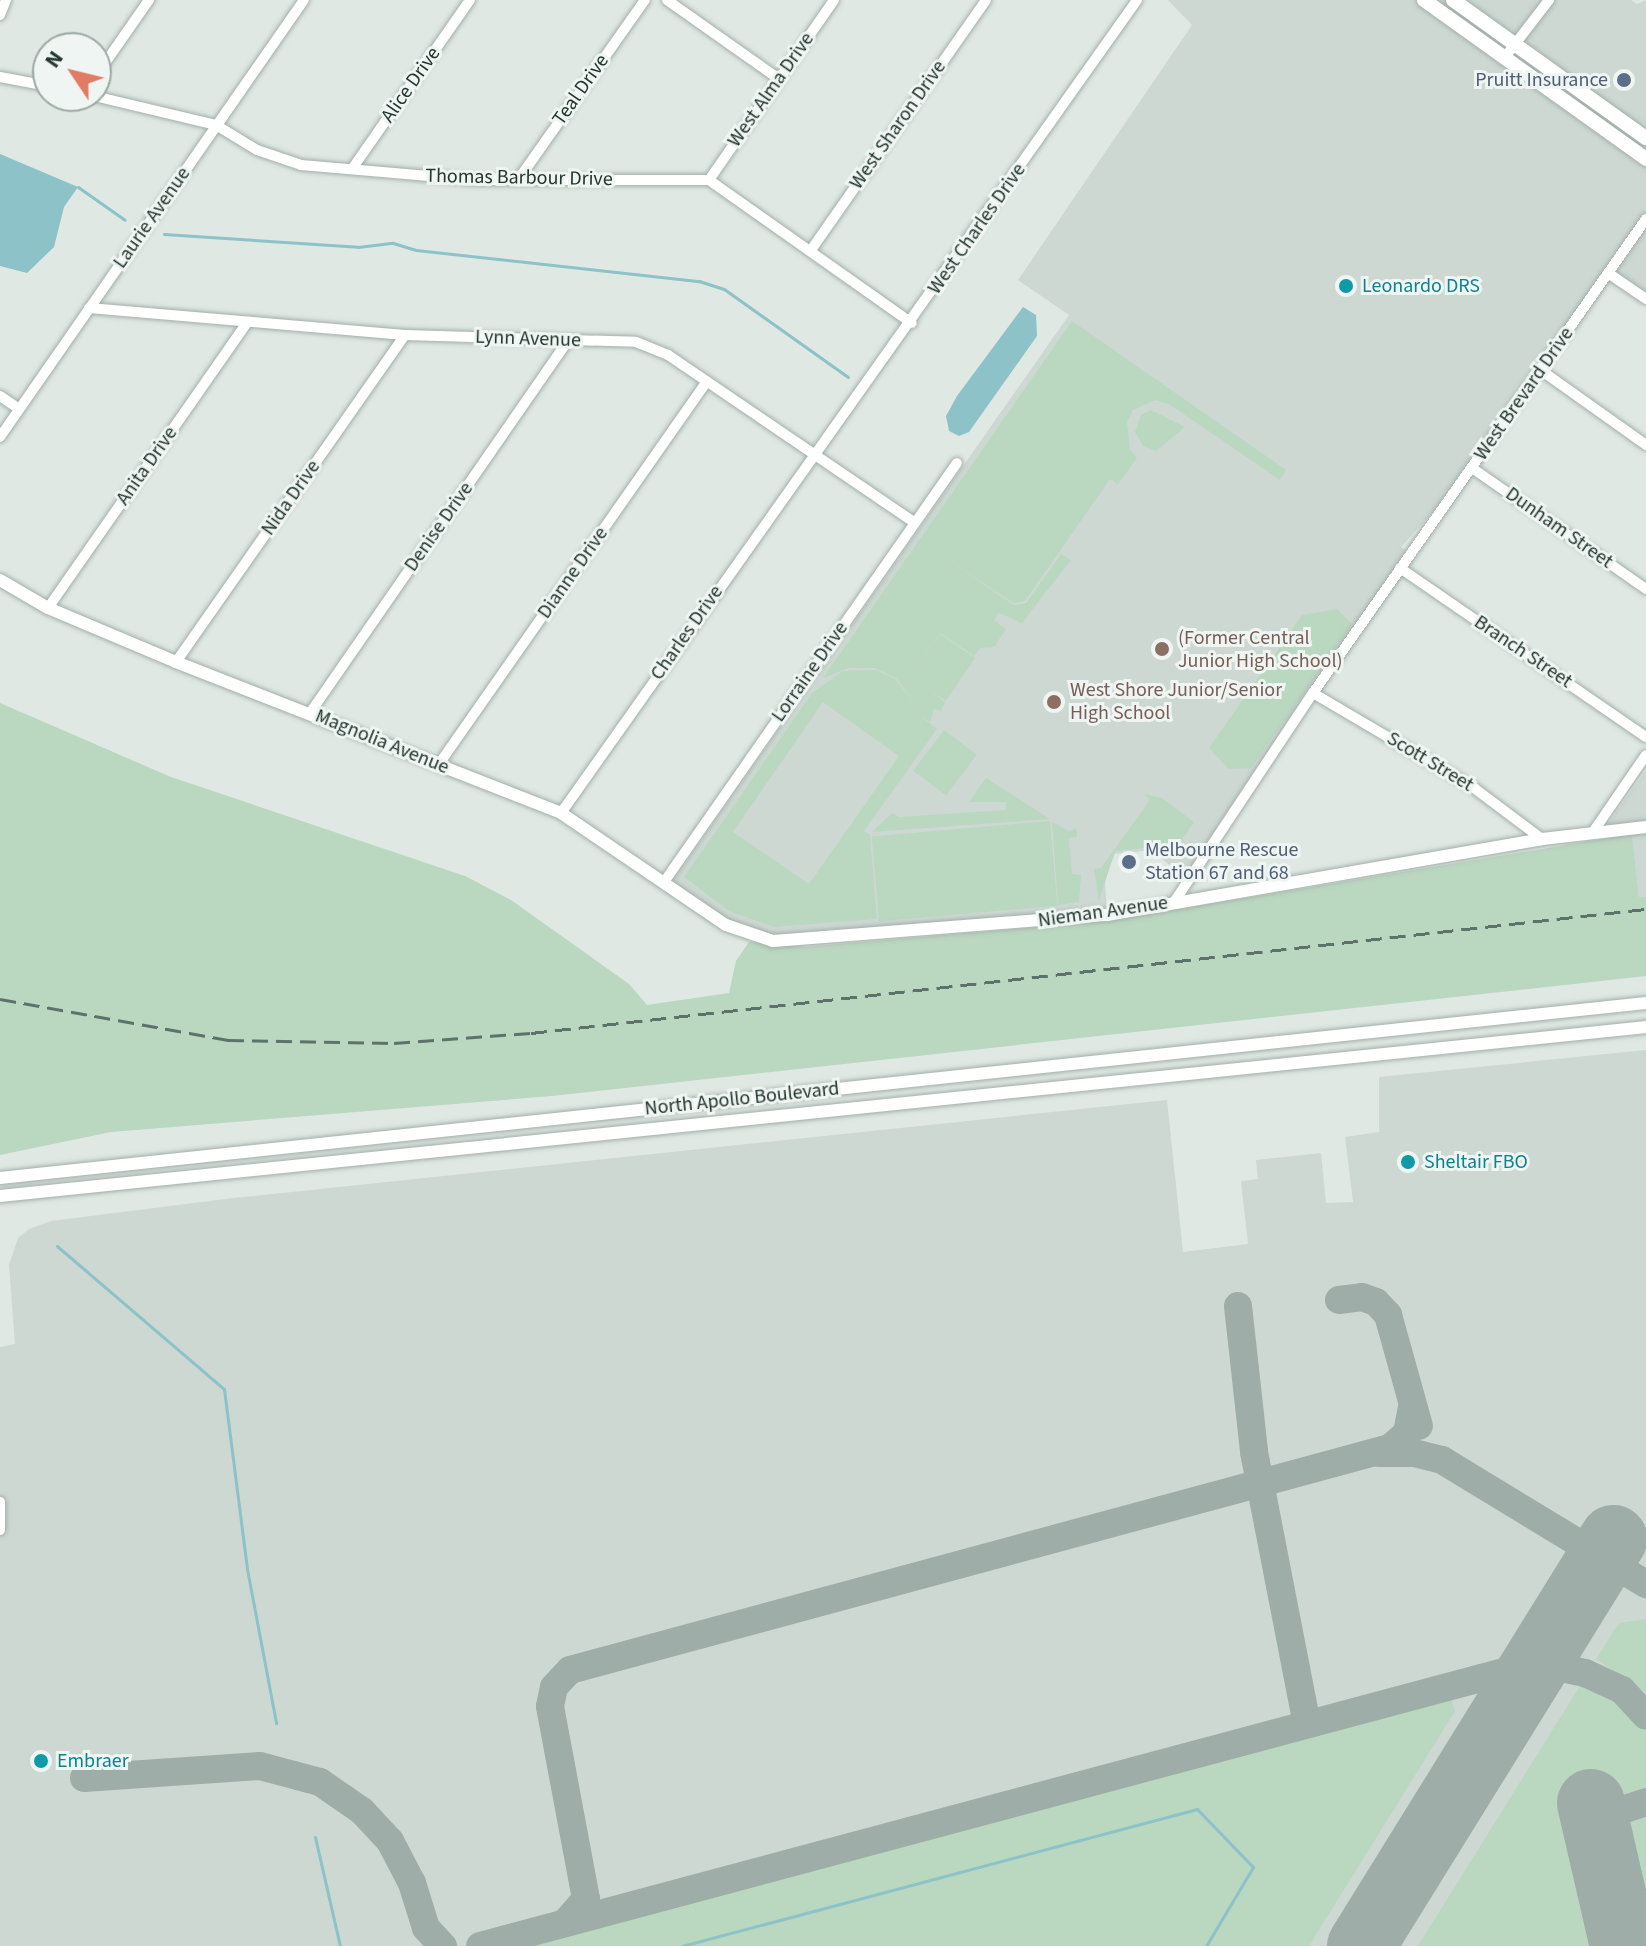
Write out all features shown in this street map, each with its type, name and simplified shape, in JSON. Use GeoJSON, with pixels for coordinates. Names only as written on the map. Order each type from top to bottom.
{"type":"FeatureCollection","features":[{"type":"Feature","properties":{"kind":"main road"},"geometry":{"type":"LineString","coordinates":[[1424,0],[1646,159]]}},
{"type":"Feature","properties":{"kind":"main road"},"geometry":{"type":"LineString","coordinates":[[1453,0],[1646,138]]}},
{"type":"Feature","properties":{"kind":"street"},"geometry":{"type":"LineString","coordinates":[[0,15],[6,0]]}},
{"type":"Feature","properties":{"kind":"street"},"geometry":{"type":"LineString","coordinates":[[112,53],[149,0]]}},
{"type":"Feature","properties":{"kind":"street","name":"Laurie Avenue"},"geometry":{"type":"LineString","coordinates":[[0,437],[304,0]]}},
{"type":"Feature","properties":{"kind":"street","name":"Alice Drive"},"geometry":{"type":"LineString","coordinates":[[352,169],[470,0]]}},
{"type":"Feature","properties":{"kind":"street","name":"Teal Drive"},"geometry":{"type":"LineString","coordinates":[[518,180],[645,0]]}},
{"type":"Feature","properties":{"kind":"street"},"geometry":{"type":"LineString","coordinates":[[667,0],[779,79]]}},
{"type":"Feature","properties":{"kind":"street","name":"West Alma Drive"},"geometry":{"type":"LineString","coordinates":[[709,180],[834,0]]}},
{"type":"Feature","properties":{"kind":"street","name":"West Sharon Drive"},"geometry":{"type":"LineString","coordinates":[[811,250],[986,0]]}},
{"type":"Feature","properties":{"kind":"street","name":"West Charles Drive"},"geometry":{"type":"LineString","coordinates":[[812,454],[912,323],[1137,0]]}},
{"type":"Feature","properties":{"kind":"street"},"geometry":{"type":"LineString","coordinates":[[1505,57],[1549,0]]}},
{"type":"Feature","properties":{"kind":"street"},"geometry":{"type":"LineString","coordinates":[[0,77],[32,83]]}},
{"type":"Feature","properties":{"kind":"street","name":"Thomas Barbour Drive"},"geometry":{"type":"LineString","coordinates":[[112,100],[216,125],[257,150],[301,165],[518,180],[709,180]]}},
{"type":"Feature","properties":{"kind":"street"},"geometry":{"type":"LineString","coordinates":[[709,180],[912,323]]}},
{"type":"Feature","properties":{"kind":"street","name":"West Brevard Drive"},"geometry":{"type":"LineString","coordinates":[[1174,902],[1313,693],[1646,219]]}},
{"type":"Feature","properties":{"kind":"street"},"geometry":{"type":"LineString","coordinates":[[1608,273],[1646,299]]}},
{"type":"Feature","properties":{"kind":"street","name":"Lynn Avenue"},"geometry":{"type":"LineString","coordinates":[[89,308],[246,324],[405,335],[636,342],[707,381],[914,522]]}},
{"type":"Feature","properties":{"kind":"street","name":"Anita Drive"},"geometry":{"type":"LineString","coordinates":[[48,608],[246,324]]}},
{"type":"Feature","properties":{"kind":"street","name":"Nida Drive"},"geometry":{"type":"LineString","coordinates":[[176,662],[405,335]]}},
{"type":"Feature","properties":{"kind":"street","name":"Denise Drive"},"geometry":{"type":"LineString","coordinates":[[310,713],[568,341]]}},
{"type":"Feature","properties":{"kind":"street"},"geometry":{"type":"LineString","coordinates":[[1542,371],[1646,445]]}},
{"type":"Feature","properties":{"kind":"street","name":"Dianne Drive"},"geometry":{"type":"LineString","coordinates":[[439,764],[707,381]]}},
{"type":"Feature","properties":{"kind":"street"},"geometry":{"type":"LineString","coordinates":[[0,396],[19,409]]}},
{"type":"Feature","properties":{"kind":"street","name":"Charles Drive"},"geometry":{"type":"LineString","coordinates":[[561,813],[812,454]]}},
{"type":"Feature","properties":{"kind":"street","name":"Lorraine Drive"},"geometry":{"type":"LineString","coordinates":[[664,882],[957,463]]}},
{"type":"Feature","properties":{"kind":"street","name":"Dunham Street"},"geometry":{"type":"LineString","coordinates":[[1472,468],[1646,589]]}},
{"type":"Feature","properties":{"kind":"street","name":"Branch Street"},"geometry":{"type":"LineString","coordinates":[[1400,568],[1646,737]]}},
{"type":"Feature","properties":{"kind":"street","name":"Magnolia Avenue"},"geometry":{"type":"LineString","coordinates":[[0,580],[48,608],[176,662],[561,813],[747,935]]}},
{"type":"Feature","properties":{"kind":"street","name":"Scott Street"},"geometry":{"type":"LineString","coordinates":[[1313,693],[1474,788],[1542,839]]}},
{"type":"Feature","properties":{"kind":"street"},"geometry":{"type":"LineString","coordinates":[[1593,832],[1646,755]]}},
{"type":"Feature","properties":{"kind":"street","name":"Nieman Avenue"},"geometry":{"type":"LineString","coordinates":[[747,935],[803,941],[1107,915],[1542,839],[1646,827]]}},
{"type":"Feature","properties":{"kind":"street","name":"North Apollo Boulevard"},"geometry":{"type":"LineString","coordinates":[[0,1178],[1646,1003]]}},
{"type":"Feature","properties":{"kind":"street","name":"North Apollo Boulevard"},"geometry":{"type":"LineString","coordinates":[[0,1196],[1646,1027]]}},
{"type":"Feature","properties":{"kind":"street"},"geometry":{"type":"LineString","coordinates":[[0,1502],[0,1530]]}},
{"type":"Feature","properties":{"kind":"shaded area"},"geometry":{"type":"Polygon","coordinates":[[[1168,0],[1631,0],[1637,4],[1646,0],[1646,299],[1609,273],[1472,468],[1401,547],[1410,554],[1188,881],[1152,850],[1115,854],[1105,880],[1107,915],[803,941],[747,935],[669,886],[1069,315],[1018,280],[1192,25],[1168,0]]]}},
{"type":"Feature","properties":{"kind":"shaded area"},"geometry":{"type":"Polygon","coordinates":[[[1646,771],[1646,821],[1607,825],[1646,771]]]}},
{"type":"Feature","properties":{"kind":"shaded area"},"geometry":{"type":"Polygon","coordinates":[[[1646,832],[1646,897],[1639,898],[1632,834],[1646,832]]]}},
{"type":"Feature","properties":{"kind":"shaded area"},"geometry":{"type":"Polygon","coordinates":[[[1646,1050],[1646,1946],[0,1946],[0,1347],[15,1344],[9,1265],[18,1238],[29,1229],[51,1221],[234,1198],[1167,1100],[1183,1252],[1248,1244],[1241,1181],[1258,1179],[1256,1160],[1321,1153],[1326,1203],[1353,1202],[1345,1137],[1379,1132],[1379,1077],[1646,1050]]]}},
{"type":"Feature","properties":{"kind":"green space"},"geometry":{"type":"Polygon","coordinates":[[[1072,321],[1286,470],[1280,480],[1169,404],[1155,400],[1133,410],[1127,422],[1130,450],[1137,458],[1118,484],[1110,479],[1025,601],[1013,603],[940,554],[1012,604],[1016,605],[1026,603],[1061,554],[1071,560],[1022,623],[999,613],[994,620],[1006,629],[994,647],[980,648],[974,656],[940,633],[910,676],[940,634],[975,658],[946,701],[927,689],[945,702],[941,711],[934,709],[930,722],[920,716],[937,729],[864,831],[870,835],[877,919],[774,927],[729,911],[684,877],[812,693],[843,671],[877,670],[895,679],[916,705],[897,679],[875,668],[849,668],[823,678],[1072,321]],[[823,702],[733,832],[809,884],[899,756],[823,702]]]}},
{"type":"Feature","properties":{"kind":"green space"},"geometry":{"type":"Polygon","coordinates":[[[1151,410],[1185,427],[1156,451],[1143,446],[1135,432],[1141,415],[1151,410]]]}},
{"type":"Feature","properties":{"kind":"green space"},"geometry":{"type":"Polygon","coordinates":[[[1337,609],[1352,624],[1251,768],[1229,769],[1209,748],[1302,615],[1337,609]]]}},
{"type":"Feature","properties":{"kind":"green space"},"geometry":{"type":"Polygon","coordinates":[[[0,703],[171,777],[465,876],[511,900],[629,984],[647,1005],[729,993],[736,961],[749,942],[804,947],[1108,921],[1632,834],[1639,897],[1646,897],[1646,976],[552,1096],[111,1132],[0,1155],[0,703]]]}},
{"type":"Feature","properties":{"kind":"green space"},"geometry":{"type":"Polygon","coordinates":[[[944,730],[977,755],[946,795],[913,771],[944,730]]]}},
{"type":"Feature","properties":{"kind":"green space"},"geometry":{"type":"Polygon","coordinates":[[[986,778],[1050,819],[872,832],[892,813],[899,817],[1006,810],[1006,802],[969,802],[986,778]]]}},
{"type":"Feature","properties":{"kind":"green space"},"geometry":{"type":"Polygon","coordinates":[[[1144,794],[1162,798],[1194,822],[1169,858],[1152,847],[1115,851],[1099,901],[1094,869],[1101,868],[1150,800],[1144,794]]]}},
{"type":"Feature","properties":{"kind":"green space"},"geometry":{"type":"Polygon","coordinates":[[[1050,821],[1057,906],[879,921],[872,837],[1050,821]]]}},
{"type":"Feature","properties":{"kind":"green space"},"geometry":{"type":"Polygon","coordinates":[[[1052,822],[1069,831],[1076,828],[1077,837],[1069,838],[1072,874],[1081,875],[1079,902],[1058,905],[1052,822]]]}},
{"type":"Feature","properties":{"kind":"green space"},"geometry":{"type":"Polygon","coordinates":[[[1646,1619],[1646,1693],[1596,1659],[1619,1623],[1646,1619]]]}},
{"type":"Feature","properties":{"kind":"green space"},"geometry":{"type":"Polygon","coordinates":[[[1583,1681],[1622,1698],[1646,1722],[1646,1790],[1573,1807],[1606,1946],[1418,1946],[1583,1681]]]}},
{"type":"Feature","properties":{"kind":"green space"},"geometry":{"type":"Polygon","coordinates":[[[1439,1699],[1451,1699],[1455,1711],[1309,1946],[528,1946],[1439,1699]]]}},
{"type":"Feature","properties":{"kind":"green space"},"geometry":{"type":"Polygon","coordinates":[[[1646,1809],[1646,1946],[1641,1946],[1618,1839],[1624,1823],[1646,1809]]]}},
{"type":"Feature","properties":{"kind":"water"},"geometry":{"type":"Polygon","coordinates":[[[0,154],[78,187],[64,207],[54,247],[27,273],[0,266],[0,154]]]}},
{"type":"Feature","properties":{"kind":"water"},"geometry":{"type":"Polygon","coordinates":[[[1023,307],[1036,315],[1037,336],[969,432],[959,436],[949,431],[946,416],[957,396],[1023,307]]]}},
{"type":"Feature","properties":{"kind":"waterway"},"geometry":{"type":"LineString","coordinates":[[78,187],[125,220]]}},
{"type":"Feature","properties":{"kind":"waterway"},"geometry":{"type":"LineString","coordinates":[[164,234],[358,247],[393,243],[416,250],[699,281],[724,289],[848,377]]}},
{"type":"Feature","properties":{"kind":"waterway"},"geometry":{"type":"LineString","coordinates":[[57,1246],[224,1389],[247,1569],[276,1723]]}},
{"type":"Feature","properties":{"kind":"waterway"},"geometry":{"type":"LineString","coordinates":[[682,1946],[1197,1809],[1253,1867],[1206,1946]]}},
{"type":"Feature","properties":{"kind":"waterway"},"geometry":{"type":"LineString","coordinates":[[315,1837],[340,1946]]}},
{"type":"Feature","properties":{"kind":"taxiway"},"geometry":{"type":"LineString","coordinates":[[1339,1300],[1362,1297],[1376,1302],[1388,1315],[1419,1426]]}},
{"type":"Feature","properties":{"kind":"taxiway"},"geometry":{"type":"LineString","coordinates":[[1238,1306],[1254,1452],[1307,1724]]}},
{"type":"Feature","properties":{"kind":"taxiway"},"geometry":{"type":"LineString","coordinates":[[565,1923],[586,1899],[550,1706],[554,1687],[570,1670],[1390,1448],[1407,1433],[1412,1408]]}},
{"type":"Feature","properties":{"kind":"taxiway"},"geometry":{"type":"LineString","coordinates":[[1379,1453],[1414,1453],[1442,1460],[1646,1584]]}},
{"type":"Feature","properties":{"kind":"taxiway"},"geometry":{"type":"LineString","coordinates":[[480,1946],[1537,1663],[1585,1673],[1622,1690],[1646,1716]]}},
{"type":"Feature","properties":{"kind":"taxiway"},"geometry":{"type":"LineString","coordinates":[[84,1778],[260,1766],[320,1782],[362,1811],[390,1841],[412,1883],[426,1928],[443,1946]]}},
{"type":"Feature","properties":{"kind":"taxiway"},"geometry":{"type":"LineString","coordinates":[[1595,1819],[1646,1802]]}},
{"type":"Feature","properties":{"kind":"runway"},"geometry":{"type":"LineString","coordinates":[[1361,1946],[1613,1539]]}},
{"type":"Feature","properties":{"kind":"runway"},"geometry":{"type":"LineString","coordinates":[[1591,1803],[1624,1946]]}},
{"type":"Feature","properties":{"kind":"railway"},"geometry":{"type":"LineString","coordinates":[[0,999],[228,1040],[394,1043],[531,1033],[1646,909]]}},
{"type":"Feature","properties":{"kind":"place","name":"Pruitt Insurance"},"geometry":{"type":"Point","coordinates":[1624,80]}},
{"type":"Feature","properties":{"kind":"place","name":"Leonardo DRS"},"geometry":{"type":"Point","coordinates":[1346,286]}},
{"type":"Feature","properties":{"kind":"place","name":"(Former Central Junior High School)"},"geometry":{"type":"Point","coordinates":[1162,649]}},
{"type":"Feature","properties":{"kind":"place","name":"West Shore Junior/Senior High School"},"geometry":{"type":"Point","coordinates":[1054,702]}},
{"type":"Feature","properties":{"kind":"place","name":"Melbourne Rescue Station 67 and 68"},"geometry":{"type":"Point","coordinates":[1129,862]}},
{"type":"Feature","properties":{"kind":"place","name":"Sheltair FBO"},"geometry":{"type":"Point","coordinates":[1408,1162]}},
{"type":"Feature","properties":{"kind":"place","name":"Embraer"},"geometry":{"type":"Point","coordinates":[41,1761]}}]}
